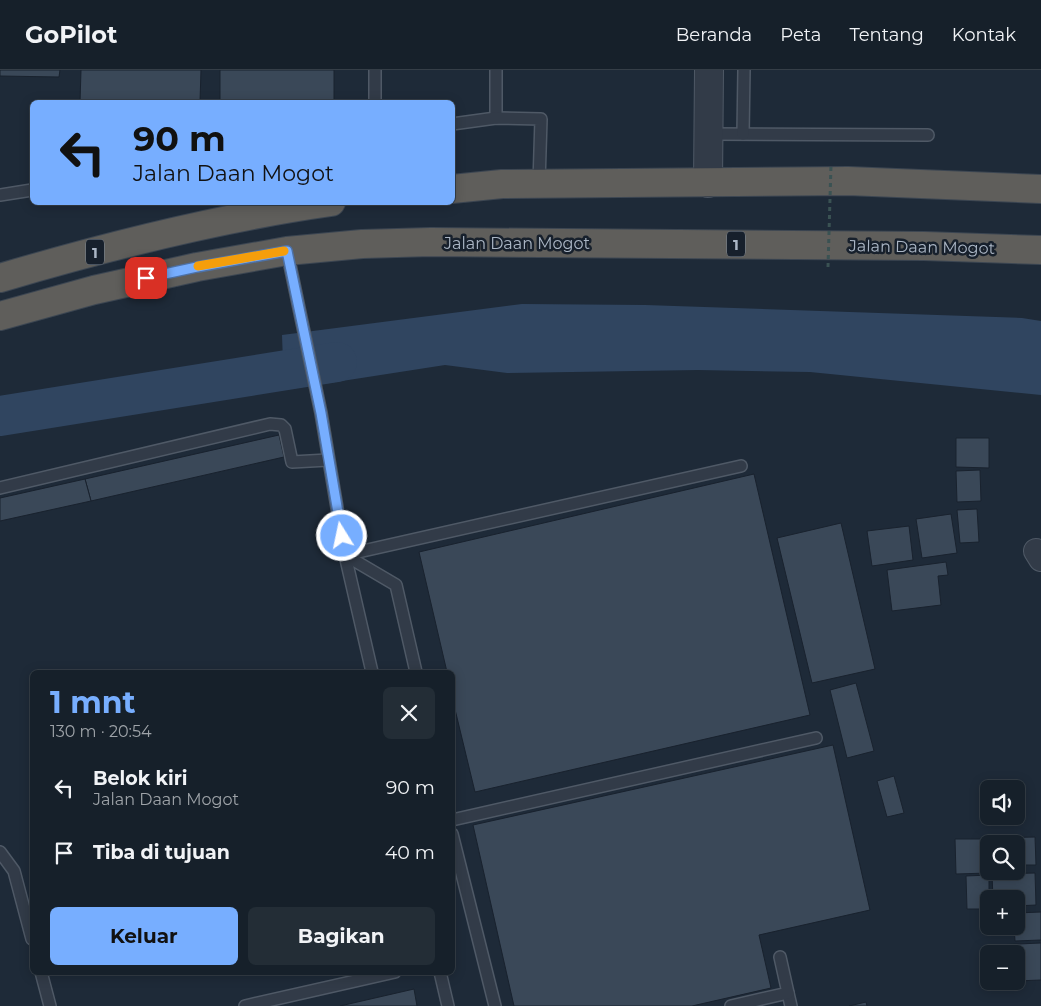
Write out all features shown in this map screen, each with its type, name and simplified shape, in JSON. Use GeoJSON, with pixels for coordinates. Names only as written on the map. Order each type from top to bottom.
{"type":"FeatureCollection","features":[{"type":"Feature","properties":{"kind":"highway"},"geometry":{"type":"LineString","coordinates":[[455,188],[502,184],[848,181],[1041,189]]}},
{"type":"Feature","properties":{"kind":"highway","name":"1"},"geometry":{"type":"LineString","coordinates":[[0,278],[180,230],[277,207],[299,205]]}},
{"type":"Feature","properties":{"kind":"highway","name":"Jalan Daan Mogot"},"geometry":{"type":"LineString","coordinates":[[0,316],[94,290],[197,267],[287,251],[362,244],[430,242],[924,246],[1041,250]]}},
{"type":"Feature","properties":{"kind":"street"},"geometry":{"type":"LineString","coordinates":[[708,183],[709,70]]}},
{"type":"Feature","properties":{"kind":"lane"},"geometry":{"type":"LineString","coordinates":[[375,70],[375,100]]}},
{"type":"Feature","properties":{"kind":"lane"},"geometry":{"type":"LineString","coordinates":[[496,70],[496,118]]}},
{"type":"Feature","properties":{"kind":"lane"},"geometry":{"type":"LineString","coordinates":[[743,134],[744,70]]}},
{"type":"Feature","properties":{"kind":"lane"},"geometry":{"type":"LineString","coordinates":[[455,124],[496,118],[542,120],[538,184]]}},
{"type":"Feature","properties":{"kind":"lane"},"geometry":{"type":"LineString","coordinates":[[709,134],[928,135]]}},
{"type":"Feature","properties":{"kind":"lane"},"geometry":{"type":"LineString","coordinates":[[0,195],[30,190]]}},
{"type":"Feature","properties":{"kind":"lane"},"geometry":{"type":"LineString","coordinates":[[287,251],[318,400],[345,555],[372,670]]}},
{"type":"Feature","properties":{"kind":"lane"},"geometry":{"type":"LineString","coordinates":[[0,488],[270,424],[281,425],[285,429],[292,462],[328,460]]}},
{"type":"Feature","properties":{"kind":"lane"},"geometry":{"type":"LineString","coordinates":[[345,555],[741,466]]}},
{"type":"Feature","properties":{"kind":"lane"},"geometry":{"type":"LineString","coordinates":[[345,555],[396,585],[416,670]]}},
{"type":"Feature","properties":{"kind":"lane"},"geometry":{"type":"LineString","coordinates":[[455,819],[816,738]]}},
{"type":"Feature","properties":{"kind":"lane"},"geometry":{"type":"LineString","coordinates":[[455,846],[495,1006]]}},
{"type":"Feature","properties":{"kind":"lane"},"geometry":{"type":"LineString","coordinates":[[0,852],[14,871],[30,931]]}},
{"type":"Feature","properties":{"kind":"lane"},"geometry":{"type":"LineString","coordinates":[[780,957],[791,1006]]}},
{"type":"Feature","properties":{"kind":"lane"},"geometry":{"type":"LineString","coordinates":[[42,975],[50,1006]]}},
{"type":"Feature","properties":{"kind":"lane"},"geometry":{"type":"LineString","coordinates":[[245,1006],[382,975]]}},
{"type":"Feature","properties":{"kind":"lane"},"geometry":{"type":"LineString","coordinates":[[441,975],[448,1006]]}},
{"type":"Feature","properties":{"kind":"lane"},"geometry":{"type":"LineString","coordinates":[[731,1006],[788,993]]}},
{"type":"Feature","properties":{"kind":"path"},"geometry":{"type":"LineString","coordinates":[[828,267],[832,165]]}},
{"type":"Feature","properties":{"kind":"water"},"geometry":{"type":"Polygon","coordinates":[[[522,304],[645,305],[1022,318],[1041,321],[1041,395],[810,372],[698,370],[507,373],[445,365],[284,390],[282,335],[522,304]]]}},
{"type":"Feature","properties":{"kind":"building"},"geometry":{"type":"Polygon","coordinates":[[[0,70],[60,70],[59,77],[0,76],[0,70]]]}},
{"type":"Feature","properties":{"kind":"building"},"geometry":{"type":"Polygon","coordinates":[[[81,70],[201,70],[200,100],[80,100],[81,70]]]}},
{"type":"Feature","properties":{"kind":"building"},"geometry":{"type":"Polygon","coordinates":[[[220,70],[334,70],[334,100],[220,100],[220,70]]]}},
{"type":"Feature","properties":{"kind":"building"},"geometry":{"type":"Polygon","coordinates":[[[279,435],[284,457],[91,501],[85,479],[279,435]]]}},
{"type":"Feature","properties":{"kind":"building"},"geometry":{"type":"Polygon","coordinates":[[[956,438],[989,438],[989,468],[956,467],[956,438]]]}},
{"type":"Feature","properties":{"kind":"building"},"geometry":{"type":"Polygon","coordinates":[[[980,470],[981,501],[957,502],[956,471],[980,470]]]}},
{"type":"Feature","properties":{"kind":"building"},"geometry":{"type":"Polygon","coordinates":[[[754,474],[810,715],[475,792],[455,709],[455,670],[447,670],[419,552],[754,474]]]}},
{"type":"Feature","properties":{"kind":"building"},"geometry":{"type":"Polygon","coordinates":[[[85,479],[91,501],[0,521],[0,498],[85,479]]]}},
{"type":"Feature","properties":{"kind":"building"},"geometry":{"type":"Polygon","coordinates":[[[977,509],[979,542],[960,543],[957,510],[977,509]]]}},
{"type":"Feature","properties":{"kind":"building"},"geometry":{"type":"Polygon","coordinates":[[[951,514],[957,553],[922,558],[916,519],[951,514]]]}},
{"type":"Feature","properties":{"kind":"building"},"geometry":{"type":"Polygon","coordinates":[[[841,523],[875,669],[812,683],[777,538],[841,523]]]}},
{"type":"Feature","properties":{"kind":"building"},"geometry":{"type":"Polygon","coordinates":[[[909,526],[913,560],[872,566],[867,531],[909,526]]]}},
{"type":"Feature","properties":{"kind":"building"},"geometry":{"type":"Polygon","coordinates":[[[946,562],[948,575],[938,576],[941,605],[892,611],[887,570],[946,562]]]}},
{"type":"Feature","properties":{"kind":"building"},"geometry":{"type":"Polygon","coordinates":[[[856,683],[874,751],[847,758],[830,690],[856,683]]]}},
{"type":"Feature","properties":{"kind":"building"},"geometry":{"type":"Polygon","coordinates":[[[833,745],[870,910],[759,935],[771,988],[692,1006],[514,1006],[473,825],[833,745]]]}},
{"type":"Feature","properties":{"kind":"building"},"geometry":{"type":"Polygon","coordinates":[[[894,776],[904,813],[887,817],[877,781],[894,776]]]}},
{"type":"Feature","properties":{"kind":"building"},"geometry":{"type":"Polygon","coordinates":[[[1025,837],[1035,837],[1036,865],[1025,865],[1025,837]]]}},
{"type":"Feature","properties":{"kind":"building"},"geometry":{"type":"Polygon","coordinates":[[[955,839],[980,839],[980,873],[956,874],[955,839]]]}},
{"type":"Feature","properties":{"kind":"building"},"geometry":{"type":"Polygon","coordinates":[[[1025,873],[1035,873],[1036,905],[1025,906],[1025,890],[993,890],[992,880],[1025,880],[1025,873]]]}},
{"type":"Feature","properties":{"kind":"building"},"geometry":{"type":"Polygon","coordinates":[[[980,875],[980,880],[989,880],[989,890],[980,890],[980,909],[967,909],[966,876],[980,875]]]}},
{"type":"Feature","properties":{"kind":"building"},"geometry":{"type":"Polygon","coordinates":[[[1041,912],[1041,940],[1015,941],[1015,935],[1025,935],[1025,913],[1041,912]]]}},
{"type":"Feature","properties":{"kind":"building"},"geometry":{"type":"Polygon","coordinates":[[[1041,943],[1041,980],[1025,981],[1025,945],[995,945],[1041,943]]]}},
{"type":"Feature","properties":{"kind":"building"},"geometry":{"type":"Polygon","coordinates":[[[414,989],[417,1006],[340,1006],[414,989]]]}},
{"type":"Feature","properties":{"kind":"building"},"geometry":{"type":"Polygon","coordinates":[[[866,1002],[867,1006],[849,1006],[866,1002]]]}},
{"type":"Feature","properties":{"kind":"waterway"},"geometry":{"type":"LineString","coordinates":[[0,416],[337,362]]}},
{"type":"Feature","properties":{"kind":"slow traffic"},"geometry":{"type":"LineString","coordinates":[[198,266],[284,251]]}},
{"type":"Feature","properties":{"kind":"route"},"geometry":{"type":"LineString","coordinates":[[146,278],[287,251],[321,413],[342,536]]}}]}
